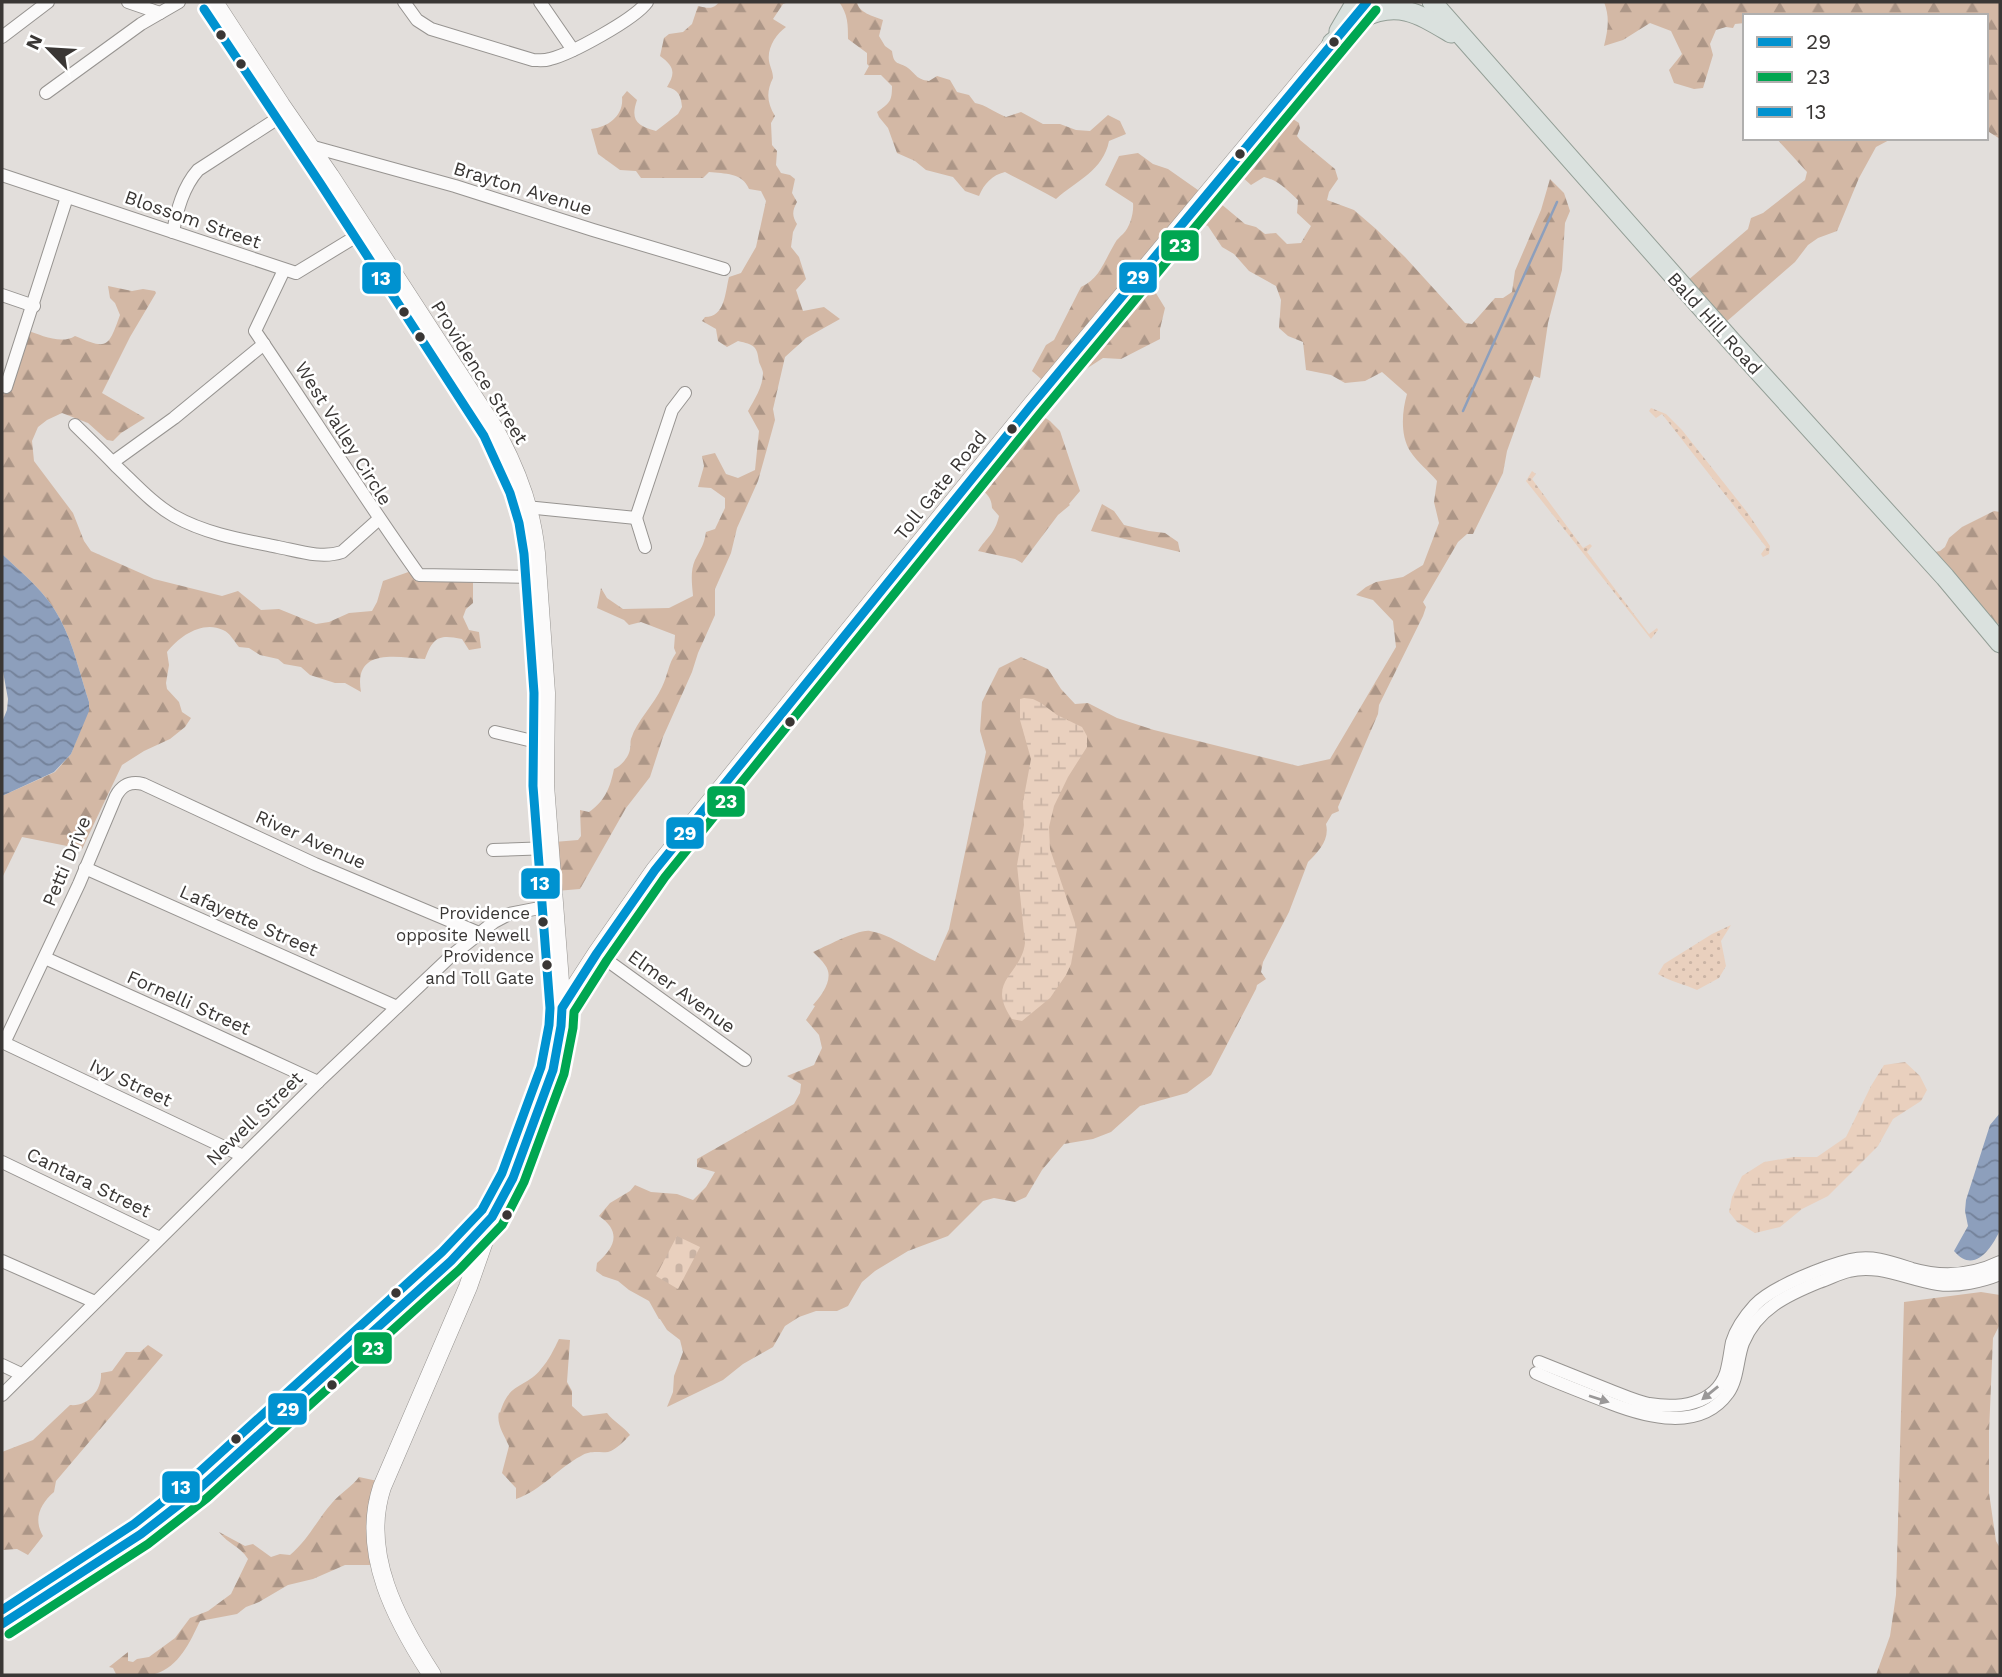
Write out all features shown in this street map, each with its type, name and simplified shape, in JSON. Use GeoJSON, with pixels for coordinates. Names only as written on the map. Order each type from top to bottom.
{"type":"FeatureCollection","features":[{"type":"Feature","properties":{"kind":"main road","name":"Providence Street"},"geometry":{"type":"LineString","coordinates":[[2,1624],[141,1534],[199,1489],[451,1261],[492,1217],[513,1178],[552,1070],[561,1026],[562,1008],[545,785],[545,693],[537,577],[534,542],[516,472],[508,454],[365,231],[214,2]]}},
{"type":"Feature","properties":{"kind":"main road"},"geometry":{"type":"LineString","coordinates":[[1332,43],[1356,2]]}},
{"type":"Feature","properties":{"kind":"main road","name":"Toll Gate Road"},"geometry":{"type":"LineString","coordinates":[[562,1008],[597,953],[669,853],[1030,407],[1367,2]]}},
{"type":"Feature","properties":{"kind":"main road","name":"Bald Hill Road"},"geometry":{"type":"LineString","coordinates":[[1432,2],[1732,342],[1945,577],[2000,643]]}},
{"type":"Feature","properties":{"kind":"main road"},"geometry":{"type":"LineString","coordinates":[[1443,2],[1453,26]]}},
{"type":"Feature","properties":{"kind":"main road"},"geometry":{"type":"LineString","coordinates":[[1332,43],[1363,18],[1391,4],[1412,10],[1469,44]]}},
{"type":"Feature","properties":{"kind":"main road"},"geometry":{"type":"LineString","coordinates":[[432,1675],[406,1634],[386,1587],[376,1545],[375,1512],[382,1488],[468,1287],[492,1217]]}},
{"type":"Feature","properties":{"kind":"street"},"geometry":{"type":"LineString","coordinates":[[2,37],[48,2]]}},
{"type":"Feature","properties":{"kind":"street"},"geometry":{"type":"LineString","coordinates":[[128,2],[160,13]]}},
{"type":"Feature","properties":{"kind":"street"},"geometry":{"type":"LineString","coordinates":[[46,93],[141,24],[179,2]]}},
{"type":"Feature","properties":{"kind":"street"},"geometry":{"type":"LineString","coordinates":[[404,2],[425,27],[533,60],[549,60],[573,50],[635,13],[647,2]]}},
{"type":"Feature","properties":{"kind":"street"},"geometry":{"type":"LineString","coordinates":[[540,2],[573,50]]}},
{"type":"Feature","properties":{"kind":"street"},"geometry":{"type":"LineString","coordinates":[[173,232],[184,191],[198,170],[286,113]]}},
{"type":"Feature","properties":{"kind":"street","name":"Brayton Avenue"},"geometry":{"type":"LineString","coordinates":[[310,146],[454,186],[724,269]]}},
{"type":"Feature","properties":{"kind":"street","name":"Blossom Street"},"geometry":{"type":"LineString","coordinates":[[2,175],[284,270]]}},
{"type":"Feature","properties":{"kind":"street"},"geometry":{"type":"LineString","coordinates":[[4,386],[34,306],[67,197]]}},
{"type":"Feature","properties":{"kind":"street"},"geometry":{"type":"LineString","coordinates":[[113,462],[174,418],[264,344],[255,331],[284,270],[296,273],[365,231]]}},
{"type":"Feature","properties":{"kind":"street"},"geometry":{"type":"LineString","coordinates":[[2,295],[34,306]]}},
{"type":"Feature","properties":{"kind":"street","name":"West Valley Circle"},"geometry":{"type":"LineString","coordinates":[[75,425],[136,486],[172,515],[191,525],[251,541],[322,555],[342,552],[379,519],[264,344]]}},
{"type":"Feature","properties":{"kind":"street"},"geometry":{"type":"LineString","coordinates":[[645,547],[636,518],[672,410],[685,393]]}},
{"type":"Feature","properties":{"kind":"street"},"geometry":{"type":"LineString","coordinates":[[526,507],[636,518]]}},
{"type":"Feature","properties":{"kind":"street"},"geometry":{"type":"LineString","coordinates":[[379,519],[419,575],[537,577]]}},
{"type":"Feature","properties":{"kind":"street"},"geometry":{"type":"LineString","coordinates":[[495,732],[545,744]]}},
{"type":"Feature","properties":{"kind":"street","name":"River Avenue"},"geometry":{"type":"LineString","coordinates":[[128,783],[134,781],[143,784],[315,864],[479,933]]}},
{"type":"Feature","properties":{"kind":"street","name":"Petti Drive"},"geometry":{"type":"LineString","coordinates":[[3,1042],[45,958],[116,796],[128,783]]}},
{"type":"Feature","properties":{"kind":"street"},"geometry":{"type":"LineString","coordinates":[[493,850],[551,848]]}},
{"type":"Feature","properties":{"kind":"street","name":"Lafayette Street"},"geometry":{"type":"LineString","coordinates":[[85,868],[397,1007]]}},
{"type":"Feature","properties":{"kind":"street","name":"Newell Street"},"geometry":{"type":"LineString","coordinates":[[2,1395],[318,1082],[479,933],[509,914],[555,905]]}},
{"type":"Feature","properties":{"kind":"street","name":"Elmer Avenue"},"geometry":{"type":"LineString","coordinates":[[597,953],[745,1060]]}},
{"type":"Feature","properties":{"kind":"street","name":"Fornelli Street"},"geometry":{"type":"LineString","coordinates":[[45,958],[318,1082]]}},
{"type":"Feature","properties":{"kind":"street","name":"Ivy Street"},"geometry":{"type":"LineString","coordinates":[[3,1042],[243,1156]]}},
{"type":"Feature","properties":{"kind":"street","name":"Cantara Street"},"geometry":{"type":"LineString","coordinates":[[2,1162],[160,1238]]}},
{"type":"Feature","properties":{"kind":"street"},"geometry":{"type":"LineString","coordinates":[[2000,1262],[1987,1268],[1948,1275],[1913,1269],[1881,1258],[1868,1258],[1850,1260],[1798,1279],[1756,1304],[1736,1332],[1726,1374],[1719,1386],[1696,1403],[1673,1406],[1650,1404],[1538,1368],[1587,1395],[1661,1418],[1684,1418],[1717,1404],[1728,1392],[1742,1346],[1759,1317],[1780,1300],[1812,1285],[1863,1269],[1881,1270],[1949,1285],[2000,1274]]}},
{"type":"Feature","properties":{"kind":"street"},"geometry":{"type":"LineString","coordinates":[[2,1261],[95,1303]]}},
{"type":"Feature","properties":{"kind":"street"},"geometry":{"type":"LineString","coordinates":[[2,1365],[21,1374]]}},
{"type":"Feature","properties":{"kind":"green space"},"geometry":{"type":"Polygon","coordinates":[[[719,2],[789,2],[783,4],[773,19],[786,27],[779,33],[769,51],[773,78],[768,97],[775,116],[771,123],[772,145],[777,151],[776,165],[781,173],[795,179],[792,193],[797,202],[793,213],[797,224],[791,247],[799,257],[806,279],[796,290],[803,311],[824,307],[840,319],[806,338],[785,357],[773,409],[775,420],[758,481],[737,528],[731,553],[715,589],[715,615],[663,737],[650,777],[626,808],[580,889],[556,891],[554,842],[578,840],[581,836],[580,810],[589,812],[606,794],[614,769],[628,755],[634,732],[659,694],[676,653],[675,635],[641,622],[629,625],[597,608],[601,588],[607,598],[623,609],[669,608],[693,596],[693,564],[706,532],[715,529],[725,508],[725,498],[711,488],[698,487],[704,466],[702,456],[715,453],[726,474],[738,478],[755,470],[759,431],[748,411],[763,378],[756,349],[738,341],[727,347],[718,341],[716,329],[702,321],[720,309],[729,277],[741,273],[756,247],[766,201],[761,191],[749,189],[742,179],[732,175],[709,172],[703,178],[641,178],[636,171],[620,170],[598,154],[591,129],[604,126],[618,115],[622,97],[627,91],[637,100],[635,117],[644,127],[656,131],[678,114],[682,107],[680,97],[677,92],[667,87],[672,78],[672,70],[660,56],[664,38],[669,34],[683,32],[692,24],[698,6],[707,8],[719,2]]]}},
{"type":"Feature","properties":{"kind":"green space"},"geometry":{"type":"Polygon","coordinates":[[[839,2],[857,2],[863,11],[883,20],[879,36],[885,46],[892,51],[896,62],[922,79],[929,81],[937,76],[950,80],[957,92],[969,95],[975,103],[1006,117],[1021,112],[1043,124],[1060,124],[1076,130],[1090,131],[1108,115],[1120,121],[1126,134],[1109,141],[1095,168],[1056,199],[1005,172],[989,181],[979,196],[965,191],[953,177],[926,170],[915,161],[897,153],[888,128],[877,112],[889,101],[892,86],[881,75],[864,75],[869,66],[867,53],[848,39],[846,15],[839,2]]]}},
{"type":"Feature","properties":{"kind":"green space"},"geometry":{"type":"Polygon","coordinates":[[[1604,2],[2000,2],[2000,139],[1988,131],[1988,14],[1743,14],[1743,23],[1735,24],[1733,28],[1716,30],[1710,44],[1713,55],[1703,88],[1694,89],[1674,83],[1669,70],[1682,54],[1671,31],[1650,23],[1623,40],[1604,46],[1607,13],[1604,2]]]}},
{"type":"Feature","properties":{"kind":"green space"},"geometry":{"type":"Polygon","coordinates":[[[1278,109],[1299,123],[1297,136],[1300,140],[1335,169],[1338,179],[1327,200],[1354,210],[1376,229],[1465,323],[1472,324],[1495,298],[1503,298],[1512,292],[1515,271],[1541,210],[1550,179],[1564,193],[1570,211],[1565,223],[1562,270],[1548,323],[1540,378],[1534,376],[1507,451],[1503,473],[1473,534],[1467,534],[1458,542],[1423,602],[1426,607],[1423,616],[1379,705],[1378,714],[1338,807],[1339,811],[1332,814],[1326,824],[1325,840],[1308,862],[1289,912],[1263,962],[1261,972],[1266,979],[1257,985],[1211,1075],[1187,1093],[1140,1106],[1111,1132],[1093,1139],[1064,1144],[1042,1170],[1026,1197],[1015,1202],[994,1198],[983,1201],[948,1236],[908,1251],[875,1271],[862,1282],[848,1306],[837,1311],[816,1311],[799,1317],[785,1326],[773,1347],[743,1364],[723,1380],[667,1407],[683,1352],[680,1340],[667,1330],[649,1301],[618,1281],[596,1271],[597,1263],[608,1251],[613,1240],[611,1228],[599,1216],[610,1203],[635,1185],[651,1192],[677,1194],[693,1200],[706,1187],[715,1172],[697,1167],[697,1159],[794,1104],[801,1084],[787,1076],[814,1065],[822,1048],[819,1035],[806,1020],[826,986],[829,975],[824,963],[813,952],[850,935],[870,931],[887,936],[935,961],[949,929],[986,752],[980,731],[982,702],[999,668],[1021,657],[1048,669],[1075,704],[1088,703],[1117,718],[1154,730],[1298,766],[1330,759],[1396,647],[1393,621],[1373,600],[1356,595],[1376,582],[1403,577],[1423,565],[1439,523],[1434,502],[1437,481],[1413,455],[1403,430],[1407,394],[1382,372],[1365,381],[1345,383],[1331,375],[1306,370],[1303,342],[1288,336],[1279,328],[1281,300],[1276,286],[1249,271],[1234,254],[1222,247],[1208,226],[1188,218],[1148,266],[1151,285],[1165,308],[1160,339],[1121,359],[1103,358],[1086,369],[1077,354],[1049,386],[1032,371],[1046,345],[1054,340],[1081,287],[1097,274],[1130,224],[1133,203],[1105,185],[1119,156],[1138,153],[1153,164],[1168,169],[1205,195],[1208,193],[1245,224],[1256,227],[1265,234],[1276,233],[1287,244],[1301,243],[1311,226],[1297,213],[1298,200],[1269,178],[1264,177],[1251,185],[1230,166],[1278,109]]]}},
{"type":"Feature","properties":{"kind":"green space"},"geometry":{"type":"Polygon","coordinates":[[[1778,140],[1889,140],[1876,147],[1859,178],[1837,231],[1808,245],[1795,262],[1718,329],[1680,287],[1748,229],[1751,218],[1763,213],[1805,180],[1807,172],[1778,140]]]}},
{"type":"Feature","properties":{"kind":"green space"},"geometry":{"type":"Polygon","coordinates":[[[108,286],[156,293],[102,393],[145,418],[113,441],[107,440],[88,423],[62,413],[38,427],[32,441],[34,461],[73,513],[91,551],[154,579],[222,596],[238,591],[261,610],[279,609],[316,624],[329,622],[349,613],[372,611],[383,581],[414,570],[473,580],[473,603],[466,609],[463,617],[469,630],[479,632],[481,648],[469,650],[462,639],[442,637],[434,642],[425,659],[390,657],[370,661],[360,678],[361,692],[345,683],[335,683],[310,675],[301,667],[284,664],[249,648],[239,647],[230,635],[215,627],[192,631],[178,640],[167,652],[167,689],[179,702],[182,712],[191,718],[185,727],[170,739],[122,765],[82,849],[22,837],[2,878],[2,796],[55,772],[71,754],[89,702],[69,639],[55,610],[34,584],[2,554],[2,384],[26,330],[64,340],[75,336],[101,344],[109,340],[120,315],[110,298],[108,286]]]}},
{"type":"Feature","properties":{"kind":"green space"},"geometry":{"type":"Polygon","coordinates":[[[1651,408],[1666,414],[1682,430],[1747,512],[1770,546],[1769,554],[1763,557],[1761,554],[1766,547],[1662,414],[1656,418],[1649,411],[1651,408]]]}},
{"type":"Feature","properties":{"kind":"green space"},"geometry":{"type":"Polygon","coordinates":[[[1032,409],[1060,431],[1080,491],[1022,563],[978,551],[993,531],[999,516],[992,508],[988,496],[973,483],[1032,409]]]}},
{"type":"Feature","properties":{"kind":"green space"},"geometry":{"type":"Polygon","coordinates":[[[1532,471],[1536,474],[1532,479],[1583,548],[1590,544],[1592,546],[1587,552],[1649,634],[1657,628],[1651,639],[1526,481],[1532,471]]]}},
{"type":"Feature","properties":{"kind":"green space"},"geometry":{"type":"Polygon","coordinates":[[[1102,504],[1114,511],[1124,525],[1165,533],[1178,542],[1180,552],[1091,531],[1102,504]]]}},
{"type":"Feature","properties":{"kind":"green space"},"geometry":{"type":"Polygon","coordinates":[[[1994,511],[2000,512],[2000,623],[1995,625],[1924,554],[1940,551],[1949,538],[1962,527],[1994,511]]]}},
{"type":"Feature","properties":{"kind":"green space"},"geometry":{"type":"Polygon","coordinates":[[[1020,699],[1041,703],[1057,715],[1082,727],[1087,736],[1087,747],[1054,806],[1049,827],[1050,849],[1077,929],[1071,964],[1050,998],[1022,1021],[1012,1019],[1002,995],[1003,987],[1022,954],[1025,943],[1017,865],[1024,825],[1023,802],[1031,759],[1020,720],[1020,699]]]}},
{"type":"Feature","properties":{"kind":"green space"},"geometry":{"type":"Polygon","coordinates":[[[1731,925],[1721,941],[1726,966],[1719,978],[1697,990],[1658,974],[1664,964],[1731,925]]]}},
{"type":"Feature","properties":{"kind":"green space"},"geometry":{"type":"Polygon","coordinates":[[[1905,1062],[1920,1076],[1927,1090],[1921,1101],[1893,1119],[1878,1146],[1828,1196],[1802,1209],[1780,1227],[1755,1233],[1737,1222],[1729,1212],[1732,1197],[1742,1176],[1764,1162],[1794,1157],[1817,1157],[1846,1137],[1884,1065],[1905,1062]]]}},
{"type":"Feature","properties":{"kind":"green space"},"geometry":{"type":"Polygon","coordinates":[[[677,1236],[700,1247],[678,1289],[656,1276],[677,1236]]]}},
{"type":"Feature","properties":{"kind":"green space"},"geometry":{"type":"Polygon","coordinates":[[[1981,1292],[2000,1295],[2000,1324],[1993,1338],[1989,1493],[1996,1541],[2000,1548],[2000,1675],[1876,1675],[1890,1636],[1896,1595],[1904,1302],[1981,1292]]]}},
{"type":"Feature","properties":{"kind":"green space"},"geometry":{"type":"Polygon","coordinates":[[[559,1339],[570,1340],[567,1382],[572,1391],[572,1406],[583,1416],[607,1413],[630,1435],[611,1451],[591,1452],[581,1456],[534,1490],[516,1499],[516,1488],[502,1473],[509,1446],[500,1425],[499,1412],[508,1395],[544,1366],[559,1339]]]}},
{"type":"Feature","properties":{"kind":"green space"},"geometry":{"type":"Polygon","coordinates":[[[148,1345],[163,1355],[56,1481],[54,1492],[45,1502],[38,1518],[43,1536],[28,1555],[17,1549],[2,1550],[2,1452],[33,1440],[70,1405],[88,1400],[99,1385],[101,1373],[112,1371],[126,1352],[140,1352],[148,1345]]]}},
{"type":"Feature","properties":{"kind":"green space"},"geometry":{"type":"Polygon","coordinates":[[[359,1477],[382,1482],[372,1565],[345,1565],[313,1579],[288,1585],[237,1614],[200,1621],[177,1660],[163,1671],[143,1676],[122,1675],[116,1674],[113,1668],[109,1667],[128,1652],[128,1661],[149,1657],[175,1638],[190,1618],[208,1611],[231,1594],[248,1559],[219,1532],[245,1546],[253,1544],[271,1557],[290,1555],[335,1500],[359,1477]]]}},
{"type":"Feature","properties":{"kind":"water"},"geometry":{"type":"Polygon","coordinates":[[[2,554],[41,592],[60,619],[76,660],[89,702],[89,711],[71,754],[54,772],[2,796],[2,722],[8,699],[2,666],[2,554]]]}},
{"type":"Feature","properties":{"kind":"water"},"geometry":{"type":"Polygon","coordinates":[[[2000,1113],[2000,1230],[1982,1256],[1968,1260],[1961,1258],[1954,1251],[1968,1226],[1966,1200],[1990,1125],[2000,1113]]]}},
{"type":"Feature","properties":{"kind":"waterway"},"geometry":{"type":"LineString","coordinates":[[1463,411],[1557,202]]}},
{"type":"Feature","properties":{"kind":"transit line","name":"29"},"geometry":{"type":"LineString","coordinates":[[2,1624],[141,1534],[199,1489],[451,1261],[492,1217],[513,1178],[553,1070],[562,1008],[655,870],[1030,407],[1367,2]]}},
{"type":"Feature","properties":{"kind":"transit line","name":"13"},"geometry":{"type":"LineString","coordinates":[[2,1610],[134,1524],[195,1476],[442,1252],[482,1210],[502,1173],[541,1067],[549,1025],[550,1008],[533,786],[534,693],[524,554],[510,493],[484,436],[204,9]]}},
{"type":"Feature","properties":{"kind":"transit line","name":"23"},"geometry":{"type":"LineString","coordinates":[[9,1634],[148,1544],[207,1498],[459,1270],[502,1225],[524,1182],[564,1074],[574,1012],[665,877],[1039,415],[1376,10]]}},
{"type":"Feature","properties":{"kind":"place","name":"Providence opposite Newell"},"geometry":{"type":"Point","coordinates":[543,922]}},
{"type":"Feature","properties":{"kind":"place","name":"Providence and Toll Gate"},"geometry":{"type":"Point","coordinates":[547,965]}}]}
